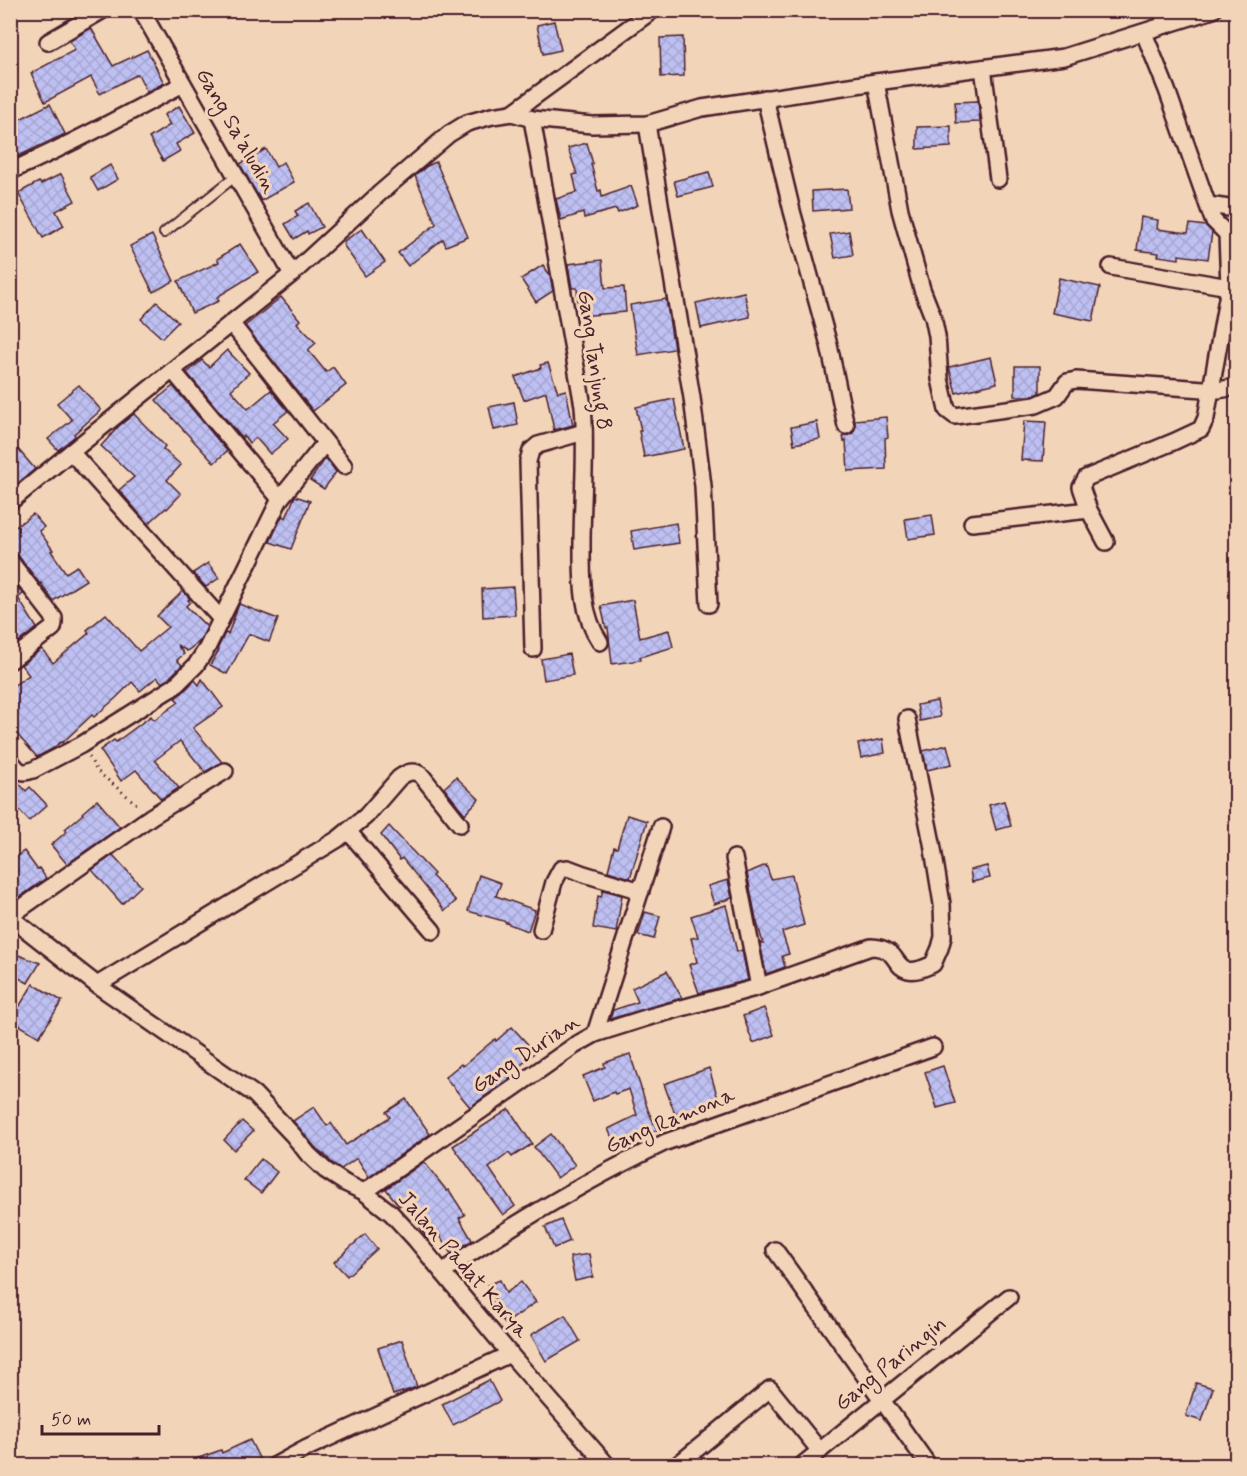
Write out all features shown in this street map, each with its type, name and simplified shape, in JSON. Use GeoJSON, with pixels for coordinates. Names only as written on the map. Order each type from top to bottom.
{"type":"FeatureCollection","features":[{"type":"Feature","properties":{"kind":"street"},"geometry":{"type":"LineString","coordinates":[[48,42],[103,10]]}},
{"type":"Feature","properties":{"kind":"street","name":"Gang Sa'aludin"},"geometry":{"type":"LineString","coordinates":[[141,10],[292,274]]}},
{"type":"Feature","properties":{"kind":"street"},"geometry":{"type":"LineString","coordinates":[[512,113],[653,10]]}},
{"type":"Feature","properties":{"kind":"street"},"geometry":{"type":"LineString","coordinates":[[1161,10],[1166,26]]}},
{"type":"Feature","properties":{"kind":"street"},"geometry":{"type":"LineString","coordinates":[[10,502],[292,274],[380,193],[449,134],[467,123],[512,113],[532,119],[592,125],[647,124],[702,108],[1064,57],[1213,10]]}},
{"type":"Feature","properties":{"kind":"street"},"geometry":{"type":"LineString","coordinates":[[1106,542],[1089,510],[1081,487],[1086,478],[1201,429],[1206,418],[1233,290],[1227,234],[1213,220],[1167,90],[1144,33]]}},
{"type":"Feature","properties":{"kind":"street"},"geometry":{"type":"LineString","coordinates":[[983,68],[999,179]]}},
{"type":"Feature","properties":{"kind":"street"},"geometry":{"type":"LineString","coordinates":[[876,82],[900,210],[922,289],[933,317],[937,336],[940,379],[947,410],[955,416],[1036,405],[1056,396],[1067,382],[1076,380],[1218,390],[1236,387]]}},
{"type":"Feature","properties":{"kind":"street"},"geometry":{"type":"LineString","coordinates":[[13,170],[78,140],[183,84]]}},
{"type":"Feature","properties":{"kind":"street"},"geometry":{"type":"LineString","coordinates":[[765,98],[792,211],[829,345],[846,426]]}},
{"type":"Feature","properties":{"kind":"street","name":"Gang Tanjung 8"},"geometry":{"type":"LineString","coordinates":[[532,119],[583,406],[583,593],[592,631],[600,642]]}},
{"type":"Feature","properties":{"kind":"street"},"geometry":{"type":"LineString","coordinates":[[647,124],[699,453],[703,486],[708,604]]}},
{"type":"Feature","properties":{"kind":"street"},"geometry":{"type":"LineString","coordinates":[[1208,205],[1236,208]]}},
{"type":"Feature","properties":{"kind":"street"},"geometry":{"type":"LineString","coordinates":[[1111,267],[1233,290]]}},
{"type":"Feature","properties":{"kind":"street"},"geometry":{"type":"LineString","coordinates":[[231,323],[344,466]]}},
{"type":"Feature","properties":{"kind":"street"},"geometry":{"type":"LineString","coordinates":[[173,371],[280,499]]}},
{"type":"Feature","properties":{"kind":"street"},"geometry":{"type":"LineString","coordinates":[[533,649],[528,461],[531,451],[538,445],[584,432]]}},
{"type":"Feature","properties":{"kind":"street"},"geometry":{"type":"LineString","coordinates":[[10,760],[19,771],[26,773],[81,745],[175,686],[196,665],[207,648],[280,499],[325,443]]}},
{"type":"Feature","properties":{"kind":"street"},"geometry":{"type":"LineString","coordinates":[[71,452],[221,619]]}},
{"type":"Feature","properties":{"kind":"street"},"geometry":{"type":"LineString","coordinates":[[972,523],[1089,510]]}},
{"type":"Feature","properties":{"kind":"street"},"geometry":{"type":"LineString","coordinates":[[10,561],[54,618],[54,623],[52,628],[10,661]]}},
{"type":"Feature","properties":{"kind":"street","name":"Gang Durian"},"geometry":{"type":"LineString","coordinates":[[364,1192],[574,1046],[595,1034],[759,987],[868,948],[883,948],[907,970],[916,970],[933,964],[943,937],[942,904],[907,719]]}},
{"type":"Feature","properties":{"kind":"street"},"geometry":{"type":"LineString","coordinates":[[10,917],[152,816],[225,771]]}},
{"type":"Feature","properties":{"kind":"street"},"geometry":{"type":"LineString","coordinates":[[97,985],[338,839],[366,816],[399,778],[411,771],[418,772],[422,776],[460,824]]}},
{"type":"Feature","properties":{"kind":"street"},"geometry":{"type":"LineString","coordinates":[[595,1034],[661,828]]}},
{"type":"Feature","properties":{"kind":"street"},"geometry":{"type":"LineString","coordinates":[[348,831],[433,931]]}},
{"type":"Feature","properties":{"kind":"street"},"geometry":{"type":"LineString","coordinates":[[734,858],[759,987]]}},
{"type":"Feature","properties":{"kind":"street"},"geometry":{"type":"LineString","coordinates":[[541,930],[554,882],[561,869],[568,868],[641,891]]}},
{"type":"Feature","properties":{"kind":"street","name":"Jalan Padat Karya"},"geometry":{"type":"LineString","coordinates":[[10,917],[97,985],[254,1094],[308,1154],[326,1170],[364,1192],[391,1213],[608,1466]]}},
{"type":"Feature","properties":{"kind":"street","name":"Gang Ramona"},"geometry":{"type":"LineString","coordinates":[[442,1272],[547,1205],[626,1161],[666,1142],[933,1047]]}},
{"type":"Feature","properties":{"kind":"street"},"geometry":{"type":"LineString","coordinates":[[775,1250],[929,1466]]}},
{"type":"Feature","properties":{"kind":"street","name":"Gang Paringin"},"geometry":{"type":"LineString","coordinates":[[801,1466],[1009,1297]]}},
{"type":"Feature","properties":{"kind":"street"},"geometry":{"type":"LineString","coordinates":[[274,1466],[315,1444],[510,1354]]}},
{"type":"Feature","properties":{"kind":"street"},"geometry":{"type":"LineString","coordinates":[[676,1466],[770,1389],[820,1451]]}},
{"type":"Feature","properties":{"kind":"lane"},"geometry":{"type":"LineString","coordinates":[[164,233],[236,176]]}},
{"type":"Feature","properties":{"kind":"path"},"geometry":{"type":"LineString","coordinates":[[81,745],[97,771],[152,816]]}},
{"type":"Feature","properties":{"kind":"building"},"geometry":{"type":"Polygon","coordinates":[[[554,21],[561,50],[543,54],[537,25],[554,21]]]}},
{"type":"Feature","properties":{"kind":"building"},"geometry":{"type":"Polygon","coordinates":[[[91,28],[113,66],[147,50],[164,83],[147,92],[138,74],[100,94],[91,77],[45,102],[31,73],[75,50],[70,41],[91,28]]]}},
{"type":"Feature","properties":{"kind":"building"},"geometry":{"type":"Polygon","coordinates":[[[683,37],[684,76],[661,77],[660,38],[683,37]]]}},
{"type":"Feature","properties":{"kind":"building"},"geometry":{"type":"Polygon","coordinates":[[[978,101],[980,122],[956,123],[955,102],[978,101]]]}},
{"type":"Feature","properties":{"kind":"building"},"geometry":{"type":"Polygon","coordinates":[[[50,104],[65,134],[10,160],[10,124],[50,104]]]}},
{"type":"Feature","properties":{"kind":"building"},"geometry":{"type":"Polygon","coordinates":[[[179,106],[195,133],[176,144],[180,151],[163,161],[149,138],[170,125],[164,115],[179,106]]]}},
{"type":"Feature","properties":{"kind":"building"},"geometry":{"type":"Polygon","coordinates":[[[951,126],[951,147],[917,149],[917,127],[951,126]]]}},
{"type":"Feature","properties":{"kind":"building"},"geometry":{"type":"Polygon","coordinates":[[[587,143],[598,191],[601,190],[602,197],[631,186],[638,205],[618,213],[616,209],[584,218],[583,213],[561,220],[556,199],[577,192],[573,175],[577,174],[568,148],[587,143]]]}},
{"type":"Feature","properties":{"kind":"building"},"geometry":{"type":"Polygon","coordinates":[[[266,149],[276,167],[283,162],[294,182],[261,201],[240,164],[266,149]]]}},
{"type":"Feature","properties":{"kind":"building"},"geometry":{"type":"Polygon","coordinates":[[[436,162],[468,237],[446,246],[443,239],[408,266],[398,253],[436,224],[415,176],[436,162]]]}},
{"type":"Feature","properties":{"kind":"building"},"geometry":{"type":"Polygon","coordinates":[[[110,165],[118,179],[98,191],[90,177],[110,165]]]}},
{"type":"Feature","properties":{"kind":"building"},"geometry":{"type":"Polygon","coordinates":[[[709,172],[713,187],[678,196],[674,181],[709,172]]]}},
{"type":"Feature","properties":{"kind":"building"},"geometry":{"type":"Polygon","coordinates":[[[61,174],[75,201],[56,211],[64,226],[43,238],[18,193],[61,174]]]}},
{"type":"Feature","properties":{"kind":"building"},"geometry":{"type":"Polygon","coordinates":[[[847,189],[849,208],[813,211],[812,191],[847,189]]]}},
{"type":"Feature","properties":{"kind":"building"},"geometry":{"type":"Polygon","coordinates":[[[309,203],[322,227],[308,234],[307,231],[294,239],[285,224],[298,216],[295,211],[309,203]]]}},
{"type":"Feature","properties":{"kind":"building"},"geometry":{"type":"Polygon","coordinates":[[[1141,217],[1158,220],[1157,229],[1188,233],[1190,224],[1206,226],[1212,232],[1208,259],[1179,255],[1179,259],[1137,250],[1141,217]]]}},
{"type":"Feature","properties":{"kind":"building"},"geometry":{"type":"Polygon","coordinates":[[[362,229],[385,262],[365,276],[344,246],[344,241],[362,229]]]}},
{"type":"Feature","properties":{"kind":"building"},"geometry":{"type":"Polygon","coordinates":[[[849,231],[853,255],[835,258],[830,234],[849,231]]]}},
{"type":"Feature","properties":{"kind":"building"},"geometry":{"type":"Polygon","coordinates":[[[152,235],[174,281],[153,292],[130,246],[152,235]]]}},
{"type":"Feature","properties":{"kind":"building"},"geometry":{"type":"Polygon","coordinates":[[[240,244],[258,272],[217,297],[219,301],[192,313],[178,281],[219,262],[217,259],[240,244]]]}},
{"type":"Feature","properties":{"kind":"building"},"geometry":{"type":"Polygon","coordinates":[[[602,260],[605,288],[624,287],[626,312],[579,316],[577,288],[572,288],[568,264],[602,260]]]}},
{"type":"Feature","properties":{"kind":"building"},"geometry":{"type":"Polygon","coordinates":[[[543,265],[550,275],[553,291],[536,302],[521,279],[543,265]]]}},
{"type":"Feature","properties":{"kind":"building"},"geometry":{"type":"Polygon","coordinates":[[[1059,278],[1100,287],[1093,321],[1052,313],[1059,278]]]}},
{"type":"Feature","properties":{"kind":"building"},"geometry":{"type":"Polygon","coordinates":[[[744,292],[750,317],[701,328],[696,303],[744,292]]]}},
{"type":"Feature","properties":{"kind":"building"},"geometry":{"type":"Polygon","coordinates":[[[281,297],[300,320],[297,323],[316,343],[308,350],[326,372],[333,367],[346,385],[313,411],[245,326],[281,297]]]}},
{"type":"Feature","properties":{"kind":"building"},"geometry":{"type":"Polygon","coordinates":[[[666,299],[674,349],[638,355],[630,305],[666,299]]]}},
{"type":"Feature","properties":{"kind":"building"},"geometry":{"type":"Polygon","coordinates":[[[157,302],[178,322],[162,338],[141,319],[157,302]]]}},
{"type":"Feature","properties":{"kind":"building"},"geometry":{"type":"Polygon","coordinates":[[[227,350],[249,373],[231,390],[248,409],[271,390],[288,411],[273,423],[288,439],[270,454],[256,438],[249,443],[244,436],[242,438],[187,373],[202,360],[209,367],[227,350]]]}},
{"type":"Feature","properties":{"kind":"building"},"geometry":{"type":"Polygon","coordinates":[[[991,357],[997,383],[956,393],[949,367],[991,357]]]}},
{"type":"Feature","properties":{"kind":"building"},"geometry":{"type":"Polygon","coordinates":[[[548,363],[558,392],[566,390],[573,425],[554,430],[546,392],[524,400],[515,377],[541,368],[540,365],[548,363]]]}},
{"type":"Feature","properties":{"kind":"building"},"geometry":{"type":"Polygon","coordinates":[[[1015,366],[1040,366],[1040,393],[1032,396],[1015,396],[1015,366]]]}},
{"type":"Feature","properties":{"kind":"building"},"geometry":{"type":"Polygon","coordinates":[[[79,385],[101,410],[58,450],[48,439],[72,420],[57,403],[79,385]]]}},
{"type":"Feature","properties":{"kind":"building"},"geometry":{"type":"Polygon","coordinates":[[[173,386],[227,451],[214,463],[156,400],[173,386]]]}},
{"type":"Feature","properties":{"kind":"building"},"geometry":{"type":"Polygon","coordinates":[[[674,399],[684,449],[644,457],[636,407],[674,399]]]}},
{"type":"Feature","properties":{"kind":"building"},"geometry":{"type":"Polygon","coordinates":[[[514,402],[518,425],[494,430],[489,407],[514,402]]]}},
{"type":"Feature","properties":{"kind":"building"},"geometry":{"type":"Polygon","coordinates":[[[134,414],[165,446],[163,449],[181,465],[167,480],[181,494],[148,524],[119,490],[134,477],[101,446],[119,426],[134,414]]]}},
{"type":"Feature","properties":{"kind":"building"},"geometry":{"type":"Polygon","coordinates":[[[886,417],[888,437],[885,438],[886,469],[848,471],[846,441],[844,442],[843,435],[853,433],[855,420],[886,417]]]}},
{"type":"Feature","properties":{"kind":"building"},"geometry":{"type":"Polygon","coordinates":[[[1024,421],[1046,422],[1043,461],[1021,460],[1024,421]]]}},
{"type":"Feature","properties":{"kind":"building"},"geometry":{"type":"Polygon","coordinates":[[[817,422],[820,439],[794,444],[791,427],[817,422]]]}},
{"type":"Feature","properties":{"kind":"building"},"geometry":{"type":"Polygon","coordinates":[[[10,440],[35,469],[18,483],[10,473],[10,440]]]}},
{"type":"Feature","properties":{"kind":"building"},"geometry":{"type":"Polygon","coordinates":[[[326,458],[336,472],[324,489],[310,480],[326,458]]]}},
{"type":"Feature","properties":{"kind":"building"},"geometry":{"type":"Polygon","coordinates":[[[295,496],[310,501],[291,549],[270,542],[282,516],[286,518],[295,496]]]}},
{"type":"Feature","properties":{"kind":"building"},"geometry":{"type":"Polygon","coordinates":[[[33,514],[44,527],[39,531],[66,573],[77,566],[86,580],[53,601],[18,555],[10,551],[10,531],[33,514]]]}},
{"type":"Feature","properties":{"kind":"building"},"geometry":{"type":"Polygon","coordinates":[[[932,515],[935,535],[908,539],[905,519],[932,515]]]}},
{"type":"Feature","properties":{"kind":"building"},"geometry":{"type":"Polygon","coordinates":[[[676,523],[679,543],[634,550],[631,531],[676,523]]]}},
{"type":"Feature","properties":{"kind":"building"},"geometry":{"type":"Polygon","coordinates":[[[208,563],[219,578],[206,587],[193,573],[208,563]]]}},
{"type":"Feature","properties":{"kind":"building"},"geometry":{"type":"Polygon","coordinates":[[[10,578],[23,594],[18,598],[37,628],[10,648],[10,578]]]}},
{"type":"Feature","properties":{"kind":"building"},"geometry":{"type":"Polygon","coordinates":[[[513,587],[515,615],[483,617],[482,589],[513,587]]]}},
{"type":"Feature","properties":{"kind":"building"},"geometry":{"type":"Polygon","coordinates":[[[183,591],[190,599],[186,606],[207,627],[200,641],[187,651],[177,645],[184,654],[177,660],[182,665],[162,683],[157,677],[140,691],[132,682],[62,743],[37,757],[15,732],[17,731],[10,722],[10,688],[29,675],[21,665],[42,649],[53,663],[89,633],[87,630],[106,614],[139,651],[168,627],[157,616],[183,591]]]}},
{"type":"Feature","properties":{"kind":"building"},"geometry":{"type":"Polygon","coordinates":[[[633,600],[640,638],[669,630],[673,647],[640,657],[641,660],[612,664],[608,628],[606,628],[601,606],[633,600]]]}},
{"type":"Feature","properties":{"kind":"building"},"geometry":{"type":"Polygon","coordinates":[[[239,604],[278,619],[269,642],[249,634],[227,674],[210,665],[225,633],[228,634],[239,604]]]}},
{"type":"Feature","properties":{"kind":"building"},"geometry":{"type":"Polygon","coordinates":[[[569,654],[573,675],[544,680],[541,659],[569,654]]]}},
{"type":"Feature","properties":{"kind":"building"},"geometry":{"type":"Polygon","coordinates":[[[202,679],[223,707],[193,728],[222,762],[205,772],[180,741],[155,760],[179,788],[161,799],[136,770],[121,781],[100,750],[114,740],[116,742],[151,716],[154,720],[179,702],[175,698],[195,680],[199,685],[202,679]]]}},
{"type":"Feature","properties":{"kind":"building"},"geometry":{"type":"Polygon","coordinates":[[[937,701],[940,717],[920,721],[917,705],[937,701]]]}},
{"type":"Feature","properties":{"kind":"building"},"geometry":{"type":"Polygon","coordinates":[[[883,739],[885,753],[861,758],[858,744],[883,739]]]}},
{"type":"Feature","properties":{"kind":"building"},"geometry":{"type":"Polygon","coordinates":[[[947,745],[952,764],[927,770],[923,751],[947,745]]]}},
{"type":"Feature","properties":{"kind":"building"},"geometry":{"type":"Polygon","coordinates":[[[10,776],[26,791],[30,787],[47,805],[29,821],[10,800],[10,776]]]}},
{"type":"Feature","properties":{"kind":"building"},"geometry":{"type":"Polygon","coordinates":[[[456,777],[479,799],[465,814],[444,788],[456,777]]]}},
{"type":"Feature","properties":{"kind":"building"},"geometry":{"type":"Polygon","coordinates":[[[97,800],[120,827],[67,864],[51,845],[97,800]]]}},
{"type":"Feature","properties":{"kind":"building"},"geometry":{"type":"Polygon","coordinates":[[[1004,801],[1011,826],[996,830],[989,805],[1004,801]]]}},
{"type":"Feature","properties":{"kind":"building"},"geometry":{"type":"Polygon","coordinates":[[[627,815],[647,821],[630,878],[608,871],[614,847],[617,848],[627,815]]]}},
{"type":"Feature","properties":{"kind":"building"},"geometry":{"type":"Polygon","coordinates":[[[389,826],[456,901],[445,911],[381,835],[389,826]]]}},
{"type":"Feature","properties":{"kind":"building"},"geometry":{"type":"Polygon","coordinates":[[[24,851],[46,878],[10,904],[10,861],[24,851]]]}},
{"type":"Feature","properties":{"kind":"building"},"geometry":{"type":"Polygon","coordinates":[[[113,855],[141,886],[122,904],[92,870],[113,855]]]}},
{"type":"Feature","properties":{"kind":"building"},"geometry":{"type":"Polygon","coordinates":[[[766,865],[771,879],[792,875],[804,925],[782,932],[789,954],[782,956],[785,967],[766,974],[760,943],[763,943],[747,873],[766,865]]]}},
{"type":"Feature","properties":{"kind":"building"},"geometry":{"type":"Polygon","coordinates":[[[987,866],[990,878],[972,882],[970,870],[987,866]]]}},
{"type":"Feature","properties":{"kind":"building"},"geometry":{"type":"Polygon","coordinates":[[[479,875],[501,883],[496,896],[535,910],[528,931],[507,922],[468,911],[479,875]]]}},
{"type":"Feature","properties":{"kind":"building"},"geometry":{"type":"Polygon","coordinates":[[[728,880],[732,898],[714,904],[708,886],[728,880]]]}},
{"type":"Feature","properties":{"kind":"building"},"geometry":{"type":"Polygon","coordinates":[[[603,890],[622,895],[616,932],[593,928],[598,896],[601,897],[603,890]]]}},
{"type":"Feature","properties":{"kind":"building"},"geometry":{"type":"Polygon","coordinates":[[[726,905],[737,952],[742,950],[748,980],[699,993],[689,965],[697,962],[691,938],[698,937],[691,916],[726,905]]]}},
{"type":"Feature","properties":{"kind":"building"},"geometry":{"type":"Polygon","coordinates":[[[645,912],[660,916],[654,939],[638,935],[645,912]]]}},
{"type":"Feature","properties":{"kind":"building"},"geometry":{"type":"Polygon","coordinates":[[[10,952],[40,963],[28,983],[10,973],[10,952]]]}},
{"type":"Feature","properties":{"kind":"building"},"geometry":{"type":"Polygon","coordinates":[[[667,971],[682,998],[610,1019],[613,1010],[638,1002],[632,988],[667,971]]]}},
{"type":"Feature","properties":{"kind":"building"},"geometry":{"type":"Polygon","coordinates":[[[33,984],[62,1001],[39,1037],[11,1020],[33,984]]]}},
{"type":"Feature","properties":{"kind":"building"},"geometry":{"type":"Polygon","coordinates":[[[764,1008],[774,1035],[753,1043],[743,1016],[764,1008]]]}},
{"type":"Feature","properties":{"kind":"building"},"geometry":{"type":"Polygon","coordinates":[[[512,1027],[535,1052],[519,1067],[522,1070],[470,1107],[445,1077],[461,1064],[463,1066],[512,1027]]]}},
{"type":"Feature","properties":{"kind":"building"},"geometry":{"type":"Polygon","coordinates":[[[630,1054],[657,1130],[617,1148],[608,1129],[637,1115],[629,1089],[615,1094],[614,1092],[593,1101],[583,1076],[605,1067],[604,1063],[630,1054]]]}},
{"type":"Feature","properties":{"kind":"building"},"geometry":{"type":"Polygon","coordinates":[[[943,1066],[955,1103],[937,1108],[925,1072],[943,1066]]]}},
{"type":"Feature","properties":{"kind":"building"},"geometry":{"type":"Polygon","coordinates":[[[709,1068],[719,1102],[704,1107],[703,1104],[675,1114],[664,1084],[709,1068]]]}},
{"type":"Feature","properties":{"kind":"building"},"geometry":{"type":"Polygon","coordinates":[[[406,1099],[430,1134],[369,1177],[357,1158],[341,1169],[331,1162],[293,1121],[314,1107],[327,1126],[331,1123],[346,1145],[390,1117],[386,1112],[406,1099]]]}},
{"type":"Feature","properties":{"kind":"building"},"geometry":{"type":"Polygon","coordinates":[[[509,1109],[532,1144],[512,1157],[509,1153],[489,1168],[515,1206],[503,1215],[453,1146],[509,1109]]]}},
{"type":"Feature","properties":{"kind":"building"},"geometry":{"type":"Polygon","coordinates":[[[242,1121],[253,1131],[234,1150],[224,1140],[242,1121]]]}},
{"type":"Feature","properties":{"kind":"building"},"geometry":{"type":"Polygon","coordinates":[[[551,1134],[575,1165],[557,1178],[534,1147],[551,1134]]]}},
{"type":"Feature","properties":{"kind":"building"},"geometry":{"type":"Polygon","coordinates":[[[261,1159],[277,1172],[261,1193],[244,1180],[261,1159]]]}},
{"type":"Feature","properties":{"kind":"building"},"geometry":{"type":"Polygon","coordinates":[[[424,1162],[447,1191],[449,1190],[465,1215],[459,1218],[472,1240],[451,1254],[438,1232],[427,1238],[404,1202],[399,1206],[386,1189],[424,1162]]]}},
{"type":"Feature","properties":{"kind":"building"},"geometry":{"type":"Polygon","coordinates":[[[561,1220],[570,1241],[554,1248],[545,1227],[561,1220]]]}},
{"type":"Feature","properties":{"kind":"building"},"geometry":{"type":"Polygon","coordinates":[[[365,1234],[377,1249],[347,1276],[334,1262],[365,1234]]]}},
{"type":"Feature","properties":{"kind":"building"},"geometry":{"type":"Polygon","coordinates":[[[589,1254],[593,1277],[575,1281],[570,1257],[589,1254]]]}},
{"type":"Feature","properties":{"kind":"building"},"geometry":{"type":"Polygon","coordinates":[[[500,1280],[506,1293],[521,1282],[536,1302],[505,1324],[490,1304],[496,1301],[488,1285],[500,1280]]]}},
{"type":"Feature","properties":{"kind":"building"},"geometry":{"type":"Polygon","coordinates":[[[565,1315],[580,1341],[546,1361],[531,1335],[565,1315]]]}},
{"type":"Feature","properties":{"kind":"building"},"geometry":{"type":"Polygon","coordinates":[[[402,1340],[417,1387],[393,1395],[378,1348],[402,1340]]]}},
{"type":"Feature","properties":{"kind":"building"},"geometry":{"type":"Polygon","coordinates":[[[489,1380],[500,1401],[453,1425],[442,1404],[489,1380]]]}},
{"type":"Feature","properties":{"kind":"building"},"geometry":{"type":"Polygon","coordinates":[[[1196,1383],[1213,1388],[1202,1421],[1186,1416],[1196,1383]]]}},
{"type":"Feature","properties":{"kind":"building"},"geometry":{"type":"Polygon","coordinates":[[[250,1440],[261,1462],[253,1466],[183,1466],[182,1464],[221,1450],[222,1453],[250,1440]]]}}]}
